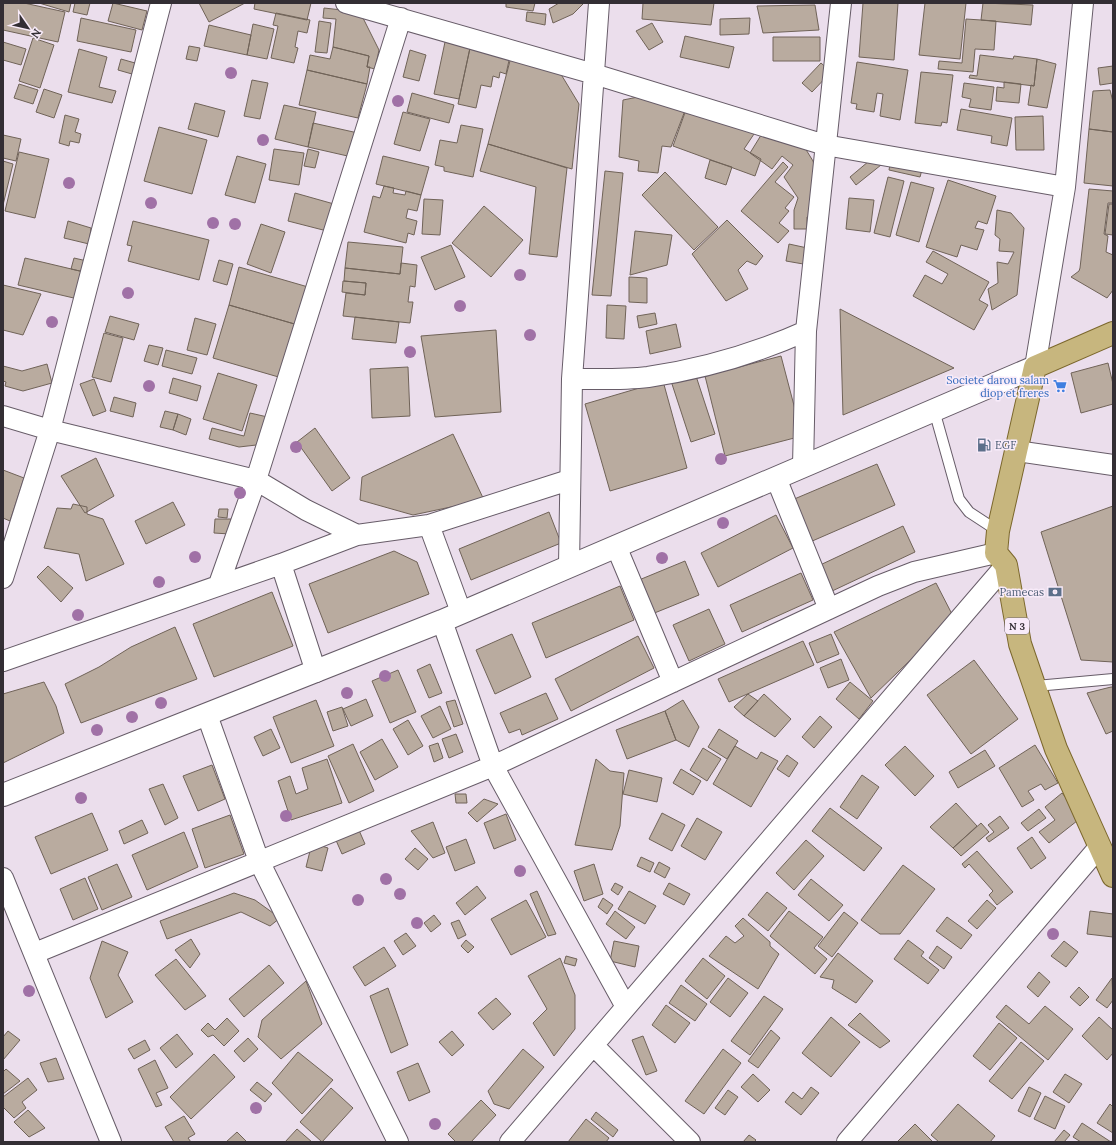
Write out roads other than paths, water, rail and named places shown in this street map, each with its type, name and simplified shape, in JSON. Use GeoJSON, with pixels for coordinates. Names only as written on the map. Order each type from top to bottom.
{"type":"FeatureCollection","features":[{"type":"Feature","properties":{"kind":"main road"},"geometry":{"type":"LineString","coordinates":[[3,795],[442,621],[1113,334]]}},
{"type":"Feature","properties":{"kind":"main road","name":"N 3"},"geometry":{"type":"LineString","coordinates":[[1036,367],[998,531],[1001,559],[1020,644],[1036,686],[1056,749],[1113,876]]}},
{"type":"Feature","properties":{"kind":"street"},"geometry":{"type":"LineString","coordinates":[[3,578],[50,430],[161,3]]}},
{"type":"Feature","properties":{"kind":"street"},"geometry":{"type":"LineString","coordinates":[[346,3],[594,74],[825,145],[1065,187]]}},
{"type":"Feature","properties":{"kind":"street"},"geometry":{"type":"LineString","coordinates":[[569,566],[569,480],[572,379],[598,3]]}},
{"type":"Feature","properties":{"kind":"street"},"geometry":{"type":"LineString","coordinates":[[803,466],[806,331],[825,145],[842,3]]}},
{"type":"Feature","properties":{"kind":"street"},"geometry":{"type":"LineString","coordinates":[[1036,367],[1065,187],[1083,3]]}},
{"type":"Feature","properties":{"kind":"street"},"geometry":{"type":"LineString","coordinates":[[219,584],[256,480],[401,18]]}},
{"type":"Feature","properties":{"kind":"street"},"geometry":{"type":"LineString","coordinates":[[572,379],[648,377],[687,369],[764,348],[806,331]]}},
{"type":"Feature","properties":{"kind":"street"},"geometry":{"type":"LineString","coordinates":[[3,416],[50,430],[256,480],[306,510],[357,535]]}},
{"type":"Feature","properties":{"kind":"street"},"geometry":{"type":"LineString","coordinates":[[1016,451],[1113,465]]}},
{"type":"Feature","properties":{"kind":"street"},"geometry":{"type":"LineString","coordinates":[[776,478],[829,609]]}},
{"type":"Feature","properties":{"kind":"street"},"geometry":{"type":"LineString","coordinates":[[3,661],[219,584],[281,564],[357,535],[429,525],[569,480]]}},
{"type":"Feature","properties":{"kind":"street"},"geometry":{"type":"LineString","coordinates":[[429,525],[461,612]]}},
{"type":"Feature","properties":{"kind":"street"},"geometry":{"type":"LineString","coordinates":[[616,546],[673,682]]}},
{"type":"Feature","properties":{"kind":"street"},"geometry":{"type":"LineString","coordinates":[[35,953],[493,766],[878,586],[914,572],[1001,559]]}},
{"type":"Feature","properties":{"kind":"street"},"geometry":{"type":"LineString","coordinates":[[510,1142],[594,1046],[1001,559]]}},
{"type":"Feature","properties":{"kind":"street"},"geometry":{"type":"LineString","coordinates":[[281,564],[316,672]]}},
{"type":"Feature","properties":{"kind":"street"},"geometry":{"type":"LineString","coordinates":[[442,621],[493,766],[626,1007]]}},
{"type":"Feature","properties":{"kind":"street"},"geometry":{"type":"LineString","coordinates":[[207,715],[259,861],[398,1142]]}},
{"type":"Feature","properties":{"kind":"street"},"geometry":{"type":"LineString","coordinates":[[847,1142],[1100,846]]}},
{"type":"Feature","properties":{"kind":"street"},"geometry":{"type":"LineString","coordinates":[[3,878],[35,953],[111,1142]]}},
{"type":"Feature","properties":{"kind":"street"},"geometry":{"type":"LineString","coordinates":[[594,1046],[690,1142]]}},
{"type":"Feature","properties":{"kind":"lane"},"geometry":{"type":"LineString","coordinates":[[934,410],[959,499],[969,512],[998,531]]}},
{"type":"Feature","properties":{"kind":"lane"},"geometry":{"type":"LineString","coordinates":[[1036,686],[1113,679]]}},
{"type":"Feature","properties":{"kind":"place","name":"Societe darou salam diop et freres"},"geometry":{"type":"Point","coordinates":[1060,386]}},
{"type":"Feature","properties":{"kind":"place","name":"EGF"},"geometry":{"type":"Point","coordinates":[984,445]}},
{"type":"Feature","properties":{"kind":"place","name":"Pamecas"},"geometry":{"type":"Point","coordinates":[1055,592]}}]}
